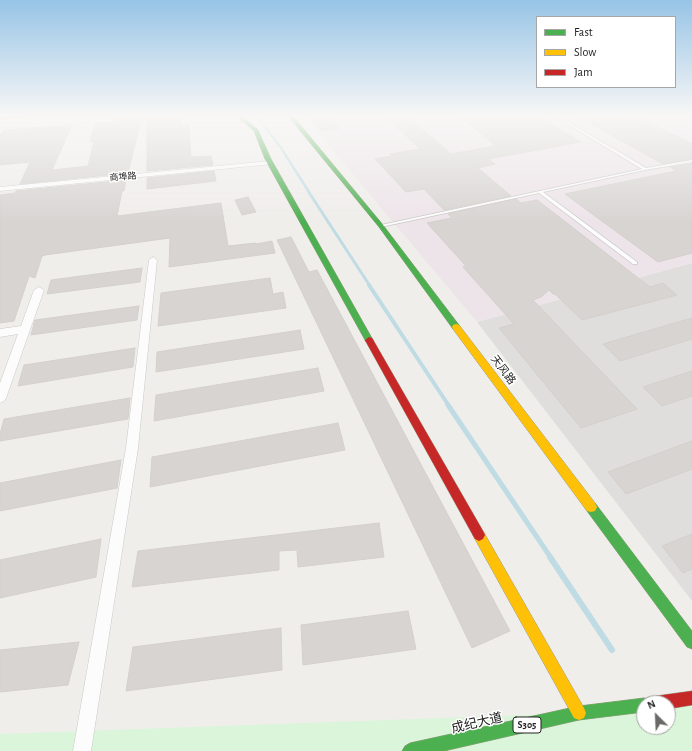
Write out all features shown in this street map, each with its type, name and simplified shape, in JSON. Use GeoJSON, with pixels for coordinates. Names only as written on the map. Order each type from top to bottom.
{"type":"FeatureCollection","features":[{"type":"Feature","properties":{"kind":"main road"},"geometry":{"type":"LineString","coordinates":[[265,151],[270,163],[579,713]]}},
{"type":"Feature","properties":{"kind":"main road","name":"天风路"},"geometry":{"type":"LineString","coordinates":[[319,151],[381,226],[692,642]]}},
{"type":"Feature","properties":{"kind":"main road"},"geometry":{"type":"LineString","coordinates":[[676,700],[692,698]]}},
{"type":"Feature","properties":{"kind":"main road","name":"成纪大道"},"geometry":{"type":"LineString","coordinates":[[410,751],[579,713],[636,706]]}},
{"type":"Feature","properties":{"kind":"street","name":"商埠路"},"geometry":{"type":"LineString","coordinates":[[0,189],[270,163]]}},
{"type":"Feature","properties":{"kind":"street"},"geometry":{"type":"LineString","coordinates":[[82,751],[132,448],[153,260]]}},
{"type":"Feature","properties":{"kind":"street"},"geometry":{"type":"LineString","coordinates":[[0,398],[4,378],[39,290]]}},
{"type":"Feature","properties":{"kind":"street"},"geometry":{"type":"LineString","coordinates":[[0,333],[24,329]]}},
{"type":"Feature","properties":{"kind":"lane"},"geometry":{"type":"LineString","coordinates":[[615,151],[645,169]]}},
{"type":"Feature","properties":{"kind":"lane"},"geometry":{"type":"LineString","coordinates":[[381,226],[645,169],[692,161]]}},
{"type":"Feature","properties":{"kind":"lane"},"geometry":{"type":"LineString","coordinates":[[540,192],[636,263]]}},
{"type":"Feature","properties":{"kind":"shaded area"},"geometry":{"type":"Polygon","coordinates":[[[333,151],[692,151],[692,263],[477,322],[333,151]]]}},
{"type":"Feature","properties":{"kind":"shaded area"},"geometry":{"type":"Polygon","coordinates":[[[692,263],[692,601],[477,322],[692,263]]]}},
{"type":"Feature","properties":{"kind":"green space"},"geometry":{"type":"Polygon","coordinates":[[[692,703],[692,751],[0,751],[0,734],[579,713],[636,709],[636,735],[676,735],[676,704],[692,703]]]}},
{"type":"Feature","properties":{"kind":"building"},"geometry":{"type":"Polygon","coordinates":[[[0,151],[60,151],[52,170],[88,166],[92,151],[133,151],[128,173],[20,184],[30,162],[0,165],[0,151]]]}},
{"type":"Feature","properties":{"kind":"building"},"geometry":{"type":"Polygon","coordinates":[[[147,151],[191,151],[191,157],[211,156],[213,165],[147,171],[147,151]]]}},
{"type":"Feature","properties":{"kind":"building"},"geometry":{"type":"Polygon","coordinates":[[[408,151],[448,151],[451,154],[468,151],[532,151],[488,159],[495,164],[478,168],[511,196],[444,210],[424,189],[406,192],[375,159],[392,156],[390,154],[408,151]]]}},
{"type":"Feature","properties":{"kind":"building"},"geometry":{"type":"Polygon","coordinates":[[[640,151],[692,151],[692,159],[663,164],[640,151]]]}},
{"type":"Feature","properties":{"kind":"building"},"geometry":{"type":"Polygon","coordinates":[[[692,164],[692,253],[658,262],[565,194],[676,171],[670,167],[692,164]]]}},
{"type":"Feature","properties":{"kind":"building"},"geometry":{"type":"Polygon","coordinates":[[[214,171],[216,181],[147,189],[147,178],[214,171]]]}},
{"type":"Feature","properties":{"kind":"building"},"geometry":{"type":"Polygon","coordinates":[[[126,180],[124,191],[122,191],[117,216],[221,203],[228,246],[272,241],[275,253],[169,267],[170,238],[45,255],[42,256],[35,278],[29,276],[14,321],[0,323],[0,195],[15,193],[16,191],[126,180]]]}},
{"type":"Feature","properties":{"kind":"building"},"geometry":{"type":"Polygon","coordinates":[[[248,197],[256,212],[242,215],[235,200],[248,197]]]}},
{"type":"Feature","properties":{"kind":"building"},"geometry":{"type":"Polygon","coordinates":[[[516,199],[521,203],[537,200],[650,287],[663,283],[677,295],[582,320],[549,290],[541,297],[533,300],[637,409],[581,428],[499,328],[514,324],[463,267],[466,266],[427,223],[452,218],[448,214],[516,199]]]}},
{"type":"Feature","properties":{"kind":"building"},"geometry":{"type":"Polygon","coordinates":[[[291,237],[309,272],[317,270],[510,631],[472,648],[277,240],[291,237]]]}},
{"type":"Feature","properties":{"kind":"building"},"geometry":{"type":"Polygon","coordinates":[[[142,268],[140,282],[47,294],[51,280],[142,268]]]}},
{"type":"Feature","properties":{"kind":"building"},"geometry":{"type":"Polygon","coordinates":[[[270,278],[273,294],[283,292],[286,308],[158,326],[161,293],[270,278]]]}},
{"type":"Feature","properties":{"kind":"building"},"geometry":{"type":"Polygon","coordinates":[[[139,306],[137,320],[31,335],[35,320],[139,306]]]}},
{"type":"Feature","properties":{"kind":"building"},"geometry":{"type":"Polygon","coordinates":[[[692,318],[692,339],[620,361],[603,344],[692,318]]]}},
{"type":"Feature","properties":{"kind":"building"},"geometry":{"type":"Polygon","coordinates":[[[300,330],[304,349],[156,372],[157,352],[300,330]]]}},
{"type":"Feature","properties":{"kind":"building"},"geometry":{"type":"Polygon","coordinates":[[[135,348],[133,367],[18,386],[24,365],[135,348]]]}},
{"type":"Feature","properties":{"kind":"building"},"geometry":{"type":"Polygon","coordinates":[[[318,368],[324,391],[154,421],[156,395],[318,368]]]}},
{"type":"Feature","properties":{"kind":"building"},"geometry":{"type":"Polygon","coordinates":[[[692,371],[692,396],[662,406],[643,387],[692,371]]]}},
{"type":"Feature","properties":{"kind":"building"},"geometry":{"type":"Polygon","coordinates":[[[130,398],[128,419],[0,441],[0,434],[4,419],[130,398]]]}},
{"type":"Feature","properties":{"kind":"building"},"geometry":{"type":"Polygon","coordinates":[[[338,423],[345,450],[150,487],[152,457],[338,423]]]}},
{"type":"Feature","properties":{"kind":"building"},"geometry":{"type":"Polygon","coordinates":[[[692,441],[692,469],[626,494],[608,472],[692,441]]]}},
{"type":"Feature","properties":{"kind":"building"},"geometry":{"type":"Polygon","coordinates":[[[121,460],[117,488],[0,511],[0,483],[121,460]]]}},
{"type":"Feature","properties":{"kind":"building"},"geometry":{"type":"Polygon","coordinates":[[[379,523],[384,557],[298,567],[297,550],[279,551],[279,570],[132,587],[138,551],[379,523]]]}},
{"type":"Feature","properties":{"kind":"building"},"geometry":{"type":"Polygon","coordinates":[[[692,534],[692,569],[683,573],[662,546],[692,534]]]}},
{"type":"Feature","properties":{"kind":"building"},"geometry":{"type":"Polygon","coordinates":[[[101,539],[96,577],[0,598],[0,560],[101,539]]]}},
{"type":"Feature","properties":{"kind":"building"},"geometry":{"type":"Polygon","coordinates":[[[408,611],[416,649],[303,665],[301,625],[408,611]]]}},
{"type":"Feature","properties":{"kind":"building"},"geometry":{"type":"Polygon","coordinates":[[[281,628],[282,670],[126,691],[133,647],[281,628]]]}},
{"type":"Feature","properties":{"kind":"building"},"geometry":{"type":"Polygon","coordinates":[[[79,642],[68,685],[0,692],[0,650],[79,642]]]}},
{"type":"Feature","properties":{"kind":"waterway"},"geometry":{"type":"LineString","coordinates":[[283,151],[309,192]]}},
{"type":"Feature","properties":{"kind":"waterway"},"geometry":{"type":"LineString","coordinates":[[308,191],[370,286]]}},
{"type":"Feature","properties":{"kind":"waterway"},"geometry":{"type":"LineString","coordinates":[[369,285],[449,406]]}},
{"type":"Feature","properties":{"kind":"waterway"},"geometry":{"type":"LineString","coordinates":[[448,405],[551,558]]}},
{"type":"Feature","properties":{"kind":"waterway"},"geometry":{"type":"LineString","coordinates":[[550,557],[612,650]]}},
{"type":"Feature","properties":{"kind":"traffic: fast"},"geometry":{"type":"LineString","coordinates":[[265,151],[369,340]]}},
{"type":"Feature","properties":{"kind":"traffic: fast"},"geometry":{"type":"LineString","coordinates":[[319,151],[381,226],[456,327]]}},
{"type":"Feature","properties":{"kind":"traffic: fast"},"geometry":{"type":"LineString","coordinates":[[591,507],[692,642]]}},
{"type":"Feature","properties":{"kind":"traffic: fast"},"geometry":{"type":"LineString","coordinates":[[410,751],[579,713],[636,706]]}},
{"type":"Feature","properties":{"kind":"traffic: slow"},"geometry":{"type":"LineString","coordinates":[[456,327],[591,507]]}},
{"type":"Feature","properties":{"kind":"traffic: slow"},"geometry":{"type":"LineString","coordinates":[[479,535],[579,713]]}},
{"type":"Feature","properties":{"kind":"traffic: jam"},"geometry":{"type":"LineString","coordinates":[[369,340],[479,535]]}},
{"type":"Feature","properties":{"kind":"traffic: jam"},"geometry":{"type":"LineString","coordinates":[[676,700],[692,698]]}}]}
